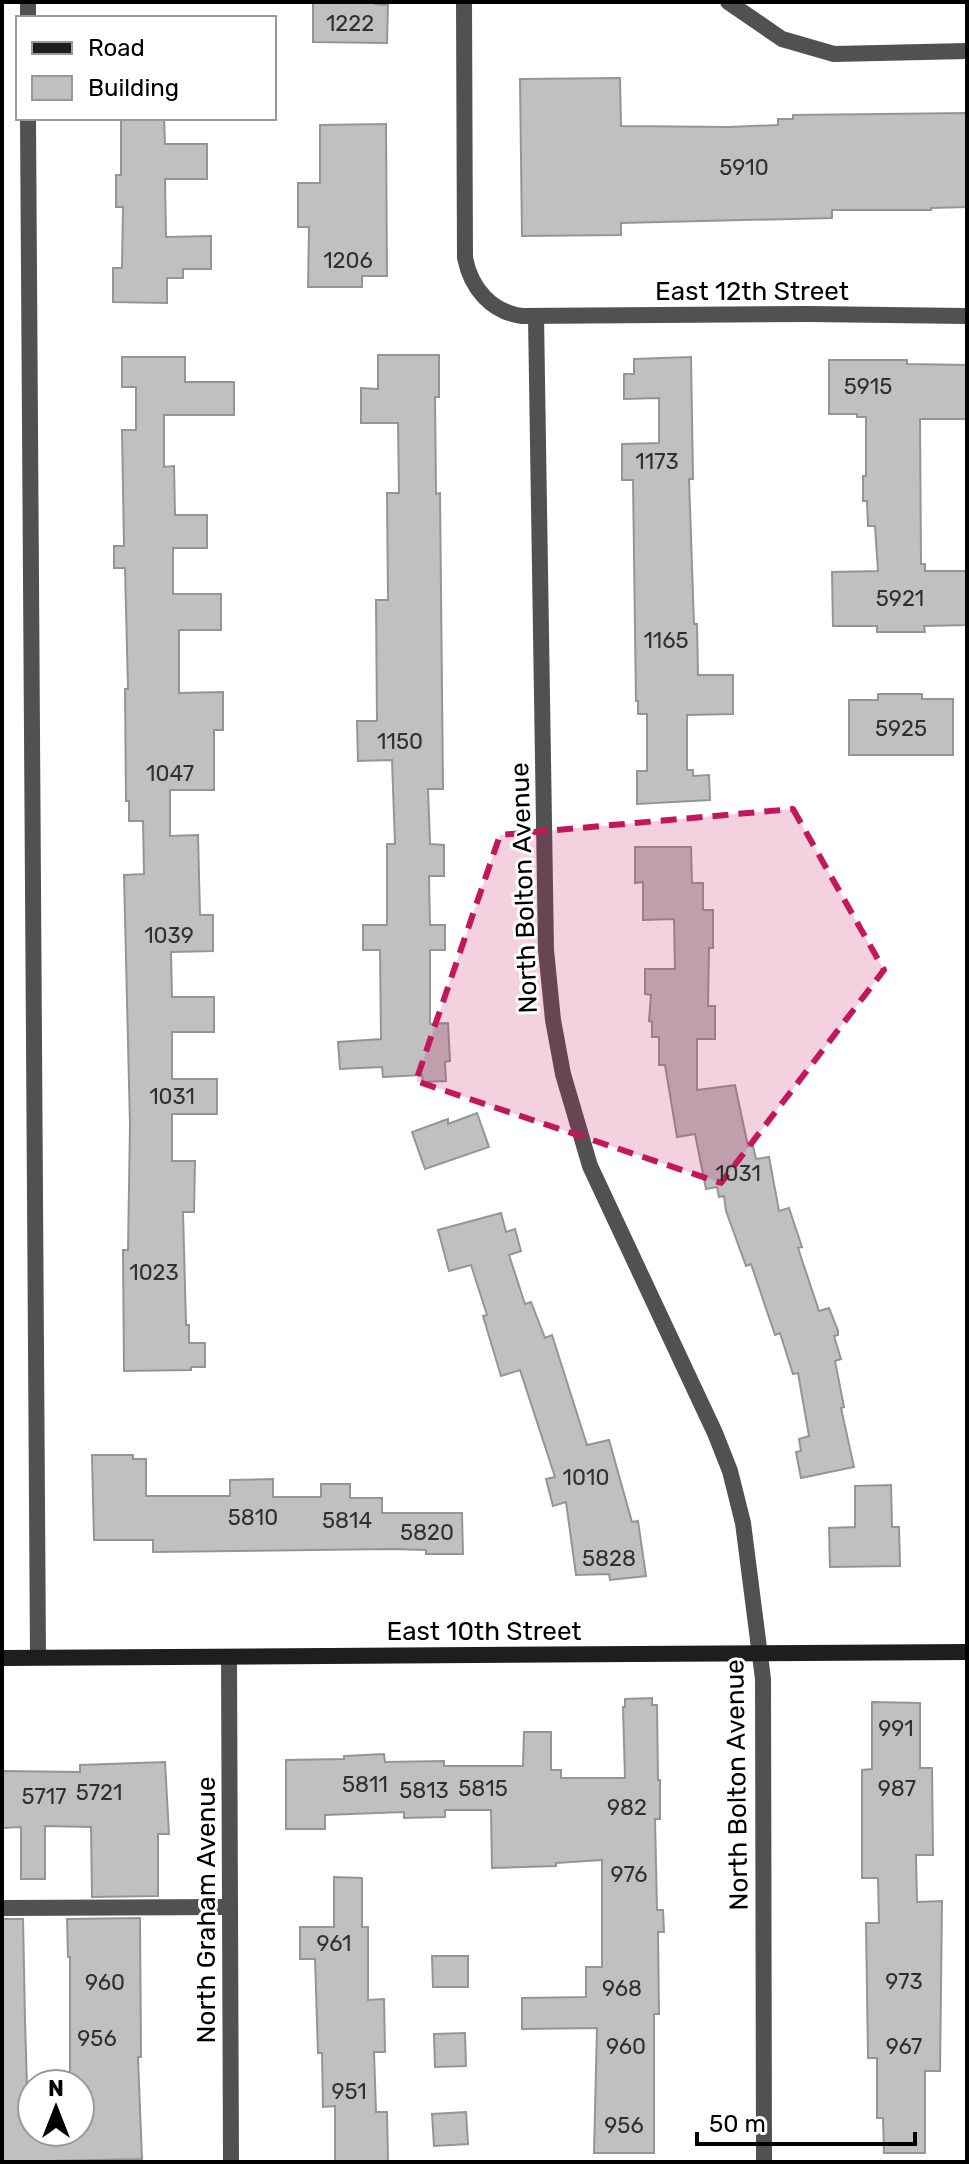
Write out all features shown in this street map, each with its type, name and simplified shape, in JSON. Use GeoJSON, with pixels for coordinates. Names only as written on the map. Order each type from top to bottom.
{"type":"FeatureCollection","features":[{"type":"Feature","properties":{"kind":"main road","name":"East 10th Street"},"geometry":{"type":"LineString","coordinates":[[2,1658],[967,1652]]}},
{"type":"Feature","properties":{"kind":"street"},"geometry":{"type":"LineString","coordinates":[[464,2],[465,258],[477,289],[503,311],[536,316]]}},
{"type":"Feature","properties":{"kind":"street"},"geometry":{"type":"LineString","coordinates":[[728,2],[782,39],[834,54],[967,51]]}},
{"type":"Feature","properties":{"kind":"street"},"geometry":{"type":"LineString","coordinates":[[28,120],[38,1657]]}},
{"type":"Feature","properties":{"kind":"street","name":"East 12th Street"},"geometry":{"type":"LineString","coordinates":[[536,316],[967,316]]}},
{"type":"Feature","properties":{"kind":"street","name":"North Bolton Avenue"},"geometry":{"type":"LineString","coordinates":[[536,316],[546,950],[553,1020],[563,1074],[590,1166],[715,1433],[730,1471],[743,1523],[763,1689],[764,2162]]}},
{"type":"Feature","properties":{"kind":"street","name":"North Graham Avenue"},"geometry":{"type":"LineString","coordinates":[[229,1657],[231,2162]]}},
{"type":"Feature","properties":{"kind":"street"},"geometry":{"type":"LineString","coordinates":[[2,1908],[230,1907]]}},
{"type":"Feature","properties":{"kind":"highlighted area"},"geometry":{"type":"Polygon","coordinates":[[[793,809],[884,970],[721,1183],[416,1081],[500,835],[793,809]]]}},
{"type":"Feature","properties":{"kind":"building"},"geometry":{"type":"Polygon","coordinates":[[[313,3],[388,5],[387,43],[313,42],[313,3]]]}},
{"type":"Feature","properties":{"kind":"building"},"geometry":{"type":"Polygon","coordinates":[[[620,78],[621,126],[728,127],[778,125],[778,119],[793,119],[793,115],[967,113],[967,207],[832,210],[832,218],[621,223],[621,235],[522,236],[520,79],[620,78]]]}},
{"type":"Feature","properties":{"kind":"building"},"geometry":{"type":"Polygon","coordinates":[[[121,120],[164,120],[165,144],[207,144],[207,179],[165,179],[166,237],[211,236],[211,269],[183,269],[183,278],[167,278],[167,303],[113,302],[113,268],[122,268],[123,207],[116,207],[116,175],[121,175],[121,120]]]}},
{"type":"Feature","properties":{"kind":"building"},"geometry":{"type":"Polygon","coordinates":[[[386,124],[387,276],[362,276],[362,287],[308,287],[309,227],[298,227],[298,183],[320,183],[320,125],[386,124]]]}},
{"type":"Feature","properties":{"kind":"building"},"geometry":{"type":"Polygon","coordinates":[[[378,355],[439,355],[439,397],[435,397],[436,494],[440,493],[443,789],[428,789],[430,844],[444,845],[444,876],[429,876],[430,925],[445,925],[445,950],[430,950],[430,1024],[448,1023],[450,1061],[445,1062],[446,1081],[423,1082],[422,1075],[383,1077],[382,1067],[340,1069],[338,1042],[381,1039],[380,950],[363,950],[363,925],[387,925],[387,844],[395,844],[392,760],[358,761],[357,721],[377,721],[376,600],[388,600],[387,493],[399,493],[398,423],[361,423],[361,388],[378,389],[378,355]]]}},
{"type":"Feature","properties":{"kind":"building"},"geometry":{"type":"Polygon","coordinates":[[[122,357],[185,357],[185,382],[234,382],[234,415],[164,415],[164,467],[174,466],[175,515],[207,515],[207,548],[173,548],[173,594],[221,594],[221,630],[179,630],[179,693],[223,692],[223,730],[214,730],[214,790],[170,790],[170,836],[198,835],[200,915],[213,915],[213,951],[171,952],[172,997],[214,997],[214,1032],[172,1032],[172,1079],[217,1079],[217,1114],[172,1114],[172,1161],[195,1161],[194,1212],[183,1212],[186,1325],[189,1325],[189,1343],[205,1343],[205,1367],[191,1367],[191,1370],[124,1371],[123,1250],[128,1250],[130,1125],[124,875],[144,874],[143,821],[129,821],[129,801],[126,801],[125,689],[128,689],[125,568],[114,568],[114,546],[124,546],[122,430],[136,430],[136,387],[122,387],[122,357]]]}},
{"type":"Feature","properties":{"kind":"building"},"geometry":{"type":"Polygon","coordinates":[[[691,357],[693,479],[689,479],[698,675],[733,675],[733,714],[687,715],[687,770],[693,770],[693,776],[709,775],[710,800],[637,804],[637,771],[647,771],[647,714],[638,714],[636,701],[633,480],[622,480],[622,444],[659,443],[659,398],[624,399],[624,374],[634,374],[634,359],[691,357]]]}},
{"type":"Feature","properties":{"kind":"building"},"geometry":{"type":"Polygon","coordinates":[[[829,360],[907,360],[907,364],[967,365],[967,419],[920,419],[921,564],[925,564],[925,571],[967,571],[967,625],[924,626],[925,632],[877,632],[877,626],[833,626],[832,572],[878,571],[875,526],[868,526],[867,501],[863,501],[866,417],[829,414],[829,360]]]}},
{"type":"Feature","properties":{"kind":"building"},"geometry":{"type":"Polygon","coordinates":[[[878,694],[922,694],[922,699],[953,699],[953,755],[849,755],[849,700],[878,700],[878,694]]]}},
{"type":"Feature","properties":{"kind":"building"},"geometry":{"type":"Polygon","coordinates":[[[635,847],[691,847],[692,883],[703,883],[703,910],[713,910],[708,1006],[715,1006],[715,1039],[697,1039],[697,1090],[735,1085],[748,1146],[753,1146],[756,1159],[769,1157],[779,1211],[789,1208],[802,1247],[798,1248],[819,1311],[829,1308],[838,1331],[838,1335],[834,1336],[841,1359],[835,1361],[854,1467],[801,1478],[796,1452],[801,1451],[799,1439],[809,1436],[798,1373],[793,1374],[780,1333],[775,1335],[751,1264],[746,1266],[726,1211],[724,1196],[719,1197],[717,1187],[706,1189],[695,1134],[677,1137],[665,1065],[659,1065],[659,1037],[652,1037],[652,1022],[649,1021],[651,995],[645,994],[645,969],[675,969],[674,919],[643,920],[643,882],[635,883],[635,847]]]}},
{"type":"Feature","properties":{"kind":"building"},"geometry":{"type":"Polygon","coordinates":[[[477,1113],[489,1147],[425,1169],[412,1132],[448,1119],[448,1124],[477,1113]]]}},
{"type":"Feature","properties":{"kind":"building"},"geometry":{"type":"Polygon","coordinates":[[[501,1213],[506,1232],[515,1229],[521,1251],[509,1255],[525,1304],[531,1302],[545,1338],[552,1335],[587,1445],[609,1440],[632,1522],[638,1521],[646,1576],[610,1580],[609,1574],[576,1575],[566,1502],[553,1506],[546,1479],[555,1477],[520,1370],[501,1376],[483,1316],[487,1315],[471,1265],[449,1271],[438,1230],[501,1213]]]}},
{"type":"Feature","properties":{"kind":"building"},"geometry":{"type":"Polygon","coordinates":[[[92,1455],[133,1455],[133,1459],[146,1459],[146,1496],[230,1496],[230,1480],[273,1479],[273,1497],[321,1497],[321,1484],[350,1484],[350,1498],[382,1498],[382,1513],[462,1513],[463,1554],[426,1554],[426,1550],[392,1549],[153,1552],[153,1540],[94,1540],[92,1455]]]}},
{"type":"Feature","properties":{"kind":"building"},"geometry":{"type":"Polygon","coordinates":[[[891,1485],[892,1527],[899,1527],[900,1566],[830,1567],[829,1528],[855,1527],[855,1486],[891,1485]]]}},
{"type":"Feature","properties":{"kind":"building"},"geometry":{"type":"Polygon","coordinates":[[[652,1698],[652,1705],[657,1705],[660,1780],[660,1819],[655,1819],[657,1910],[663,1910],[664,1932],[658,1932],[659,2014],[654,2014],[654,2153],[594,2153],[597,2028],[522,2029],[522,1998],[586,1997],[586,1967],[602,1967],[602,1860],[556,1863],[556,1866],[492,1868],[491,1810],[445,1810],[445,1817],[404,1818],[404,1812],[325,1815],[325,1829],[286,1829],[286,1760],[344,1759],[344,1756],[384,1754],[385,1762],[444,1761],[444,1766],[523,1766],[524,1732],[551,1732],[551,1770],[561,1770],[561,1778],[625,1778],[625,1699],[652,1698]]]}},
{"type":"Feature","properties":{"kind":"building"},"geometry":{"type":"Polygon","coordinates":[[[872,1702],[920,1703],[920,1768],[932,1768],[933,1855],[916,1855],[917,1902],[942,1901],[940,2071],[925,2071],[925,2153],[884,2153],[883,2118],[877,2118],[877,2058],[868,2058],[866,1923],[879,1923],[878,1878],[862,1878],[862,1770],[872,1769],[872,1702]]]}},
{"type":"Feature","properties":{"kind":"building"},"geometry":{"type":"Polygon","coordinates":[[[165,1762],[169,1834],[158,1834],[158,1896],[92,1897],[91,1827],[45,1826],[45,1879],[21,1879],[21,1827],[2,1828],[2,1771],[80,1772],[80,1765],[165,1762]]]}},
{"type":"Feature","properties":{"kind":"building"},"geometry":{"type":"Polygon","coordinates":[[[334,1877],[362,1878],[362,1927],[368,1927],[368,2000],[384,1999],[385,2052],[374,2052],[376,2112],[387,2112],[388,2162],[335,2162],[335,2106],[323,2107],[315,1959],[300,1959],[300,1927],[334,1927],[334,1877]]]}},
{"type":"Feature","properties":{"kind":"building"},"geometry":{"type":"Polygon","coordinates":[[[140,1918],[141,2057],[138,2057],[142,2159],[2,2162],[2,1919],[23,1919],[27,2068],[16,2068],[16,2148],[96,2148],[96,2068],[70,2068],[67,1919],[140,1918]]]}},
{"type":"Feature","properties":{"kind":"building"},"geometry":{"type":"Polygon","coordinates":[[[432,1956],[468,1956],[468,1987],[433,1987],[432,1956]]]}},
{"type":"Feature","properties":{"kind":"building"},"geometry":{"type":"Polygon","coordinates":[[[465,2033],[466,2066],[435,2067],[434,2034],[465,2033]]]}},
{"type":"Feature","properties":{"kind":"building"},"geometry":{"type":"Polygon","coordinates":[[[466,2112],[468,2144],[434,2146],[432,2114],[466,2112]]]}}]}
